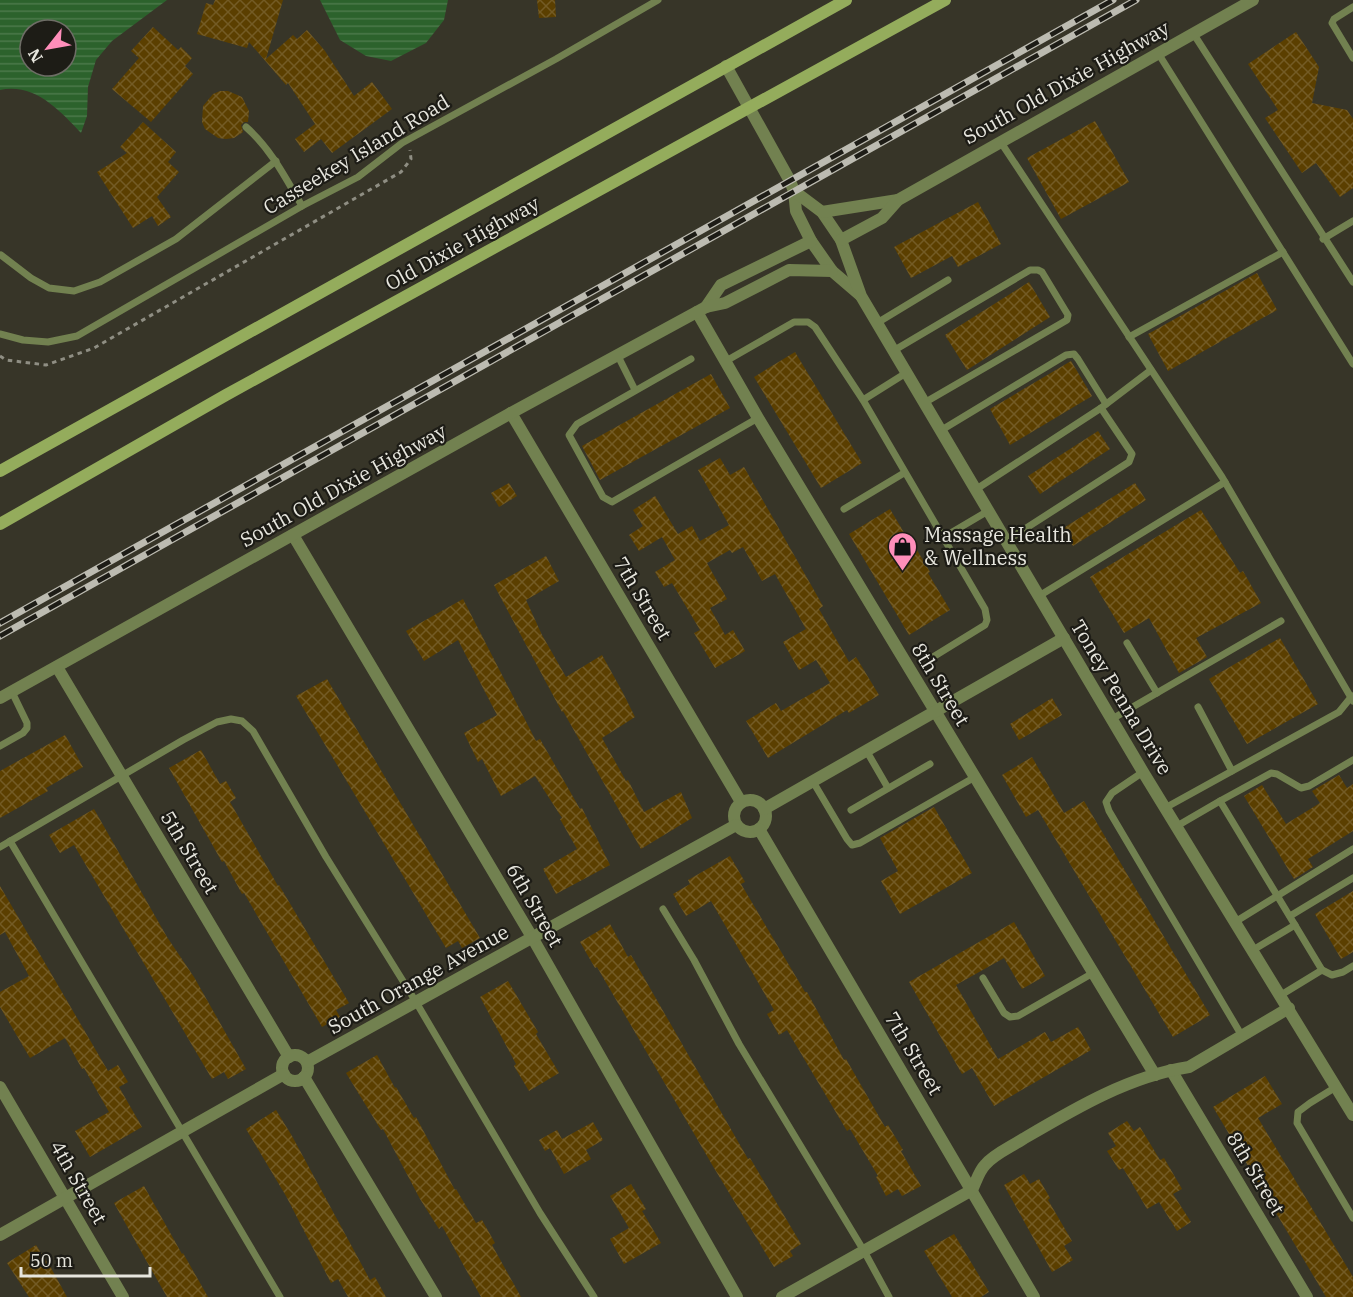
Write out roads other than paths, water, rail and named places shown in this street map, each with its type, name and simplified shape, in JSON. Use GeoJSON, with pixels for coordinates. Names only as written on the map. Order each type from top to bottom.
{"type":"FeatureCollection","features":[{"type":"Feature","properties":{"kind":"main road","name":"Old Dixie Highway"},"geometry":{"type":"LineString","coordinates":[[0,471],[846,0]]}},
{"type":"Feature","properties":{"kind":"main road","name":"Old Dixie Highway"},"geometry":{"type":"LineString","coordinates":[[0,524],[226,395],[945,0]]}},
{"type":"Feature","properties":{"kind":"street","name":"South Old Dixie Highway"},"geometry":{"type":"LineString","coordinates":[[841,240],[882,218],[898,200],[1253,0]]}},
{"type":"Feature","properties":{"kind":"street","name":"Toney Penna Drive"},"geometry":{"type":"LineString","coordinates":[[726,66],[794,191],[796,211],[811,241],[832,271],[861,296]]}},
{"type":"Feature","properties":{"kind":"street","name":"Toney Penna Drive"},"geometry":{"type":"LineString","coordinates":[[794,191],[822,212],[841,240],[861,296],[906,374],[1143,772],[1353,1115]]}},
{"type":"Feature","properties":{"kind":"street","name":"South Old Dixie Highway"},"geometry":{"type":"LineString","coordinates":[[822,212],[898,200]]}},
{"type":"Feature","properties":{"kind":"street","name":"South Old Dixie Highway"},"geometry":{"type":"LineString","coordinates":[[701,310],[721,285],[811,241]]}},
{"type":"Feature","properties":{"kind":"street","name":"South Old Dixie Highway"},"geometry":{"type":"LineString","coordinates":[[0,698],[701,310],[725,303],[789,270],[832,271]]}},
{"type":"Feature","properties":{"kind":"street","name":"8th Street"},"geometry":{"type":"LineString","coordinates":[[701,310],[758,418],[1155,1075]]}},
{"type":"Feature","properties":{"kind":"street","name":"7th Street"},"geometry":{"type":"LineString","coordinates":[[512,413],[741,802]]}},
{"type":"Feature","properties":{"kind":"street","name":"6th Street"},"geometry":{"type":"LineString","coordinates":[[293,535],[532,937],[737,1297]]}},
{"type":"Feature","properties":{"kind":"street"},"geometry":{"type":"LineString","coordinates":[[764,809],[1064,638]]}},
{"type":"Feature","properties":{"kind":"street","name":"5th Street"},"geometry":{"type":"LineString","coordinates":[[57,667],[289,1057]]}},
{"type":"Feature","properties":{"kind":"street"},"geometry":{"type":"LineString","coordinates":[[757,801],[764,809],[766,818],[759,829],[750,832],[736,825],[735,810],[741,802],[757,801]]}},
{"type":"Feature","properties":{"kind":"street","name":"South Orange Avenue"},"geometry":{"type":"LineString","coordinates":[[307,1062],[736,825]]}},
{"type":"Feature","properties":{"kind":"street","name":"7th Street"},"geometry":{"type":"LineString","coordinates":[[759,829],[1034,1297]]}},
{"type":"Feature","properties":{"kind":"street"},"geometry":{"type":"LineString","coordinates":[[782,1297],[972,1190],[985,1165],[1005,1150],[1098,1097],[1155,1075],[1188,1067],[1289,1008]]}},
{"type":"Feature","properties":{"kind":"street"},"geometry":{"type":"LineString","coordinates":[[297,1055],[307,1062],[308,1070],[304,1077],[294,1080],[284,1074],[284,1062],[289,1057],[297,1055]]}},
{"type":"Feature","properties":{"kind":"street","name":"8th Street"},"geometry":{"type":"LineString","coordinates":[[1171,1070],[1307,1297]]}},
{"type":"Feature","properties":{"kind":"street"},"geometry":{"type":"LineString","coordinates":[[0,1235],[284,1074]]}},
{"type":"Feature","properties":{"kind":"street"},"geometry":{"type":"LineString","coordinates":[[304,1077],[436,1297]]}},
{"type":"Feature","properties":{"kind":"street","name":"4th Street"},"geometry":{"type":"LineString","coordinates":[[0,1087],[123,1297]]}},
{"type":"Feature","properties":{"kind":"lane","name":"Casseekey Island Road"},"geometry":{"type":"LineString","coordinates":[[0,334],[23,340],[48,342],[77,336],[302,206],[358,177],[402,143],[658,0]]}},
{"type":"Feature","properties":{"kind":"lane"},"geometry":{"type":"LineString","coordinates":[[1353,7],[1334,19],[1332,23],[1353,58]]}},
{"type":"Feature","properties":{"kind":"lane"},"geometry":{"type":"LineString","coordinates":[[1193,33],[1323,239],[1353,282]]}},
{"type":"Feature","properties":{"kind":"lane"},"geometry":{"type":"LineString","coordinates":[[1158,53],[1353,364]]}},
{"type":"Feature","properties":{"kind":"lane"},"geometry":{"type":"LineString","coordinates":[[246,127],[260,139],[276,161],[302,206]]}},
{"type":"Feature","properties":{"kind":"lane"},"geometry":{"type":"LineString","coordinates":[[1000,141],[1225,482],[1352,698],[1339,712],[1165,808]]}},
{"type":"Feature","properties":{"kind":"lane"},"geometry":{"type":"LineString","coordinates":[[1,255],[31,278],[50,288],[74,291],[100,282],[176,239],[276,161]]}},
{"type":"Feature","properties":{"kind":"lane"},"geometry":{"type":"LineString","coordinates":[[1323,239],[1353,221]]}},
{"type":"Feature","properties":{"kind":"lane"},"geometry":{"type":"LineString","coordinates":[[1130,337],[1283,252]]}},
{"type":"Feature","properties":{"kind":"lane"},"geometry":{"type":"LineString","coordinates":[[893,351],[1030,270],[1042,272],[1068,315],[1067,320],[924,403]]}},
{"type":"Feature","properties":{"kind":"lane"},"geometry":{"type":"LineString","coordinates":[[877,323],[948,280]]}},
{"type":"Feature","properties":{"kind":"lane"},"geometry":{"type":"LineString","coordinates":[[726,361],[794,322],[808,322],[815,327],[863,400],[985,609],[987,620],[985,626],[933,657]]}},
{"type":"Feature","properties":{"kind":"lane"},"geometry":{"type":"LineString","coordinates":[[940,430],[1066,355],[1074,354],[1078,359],[1132,454],[1129,462],[1006,542]]}},
{"type":"Feature","properties":{"kind":"lane"},"geometry":{"type":"LineString","coordinates":[[618,356],[635,390]]}},
{"type":"Feature","properties":{"kind":"lane"},"geometry":{"type":"LineString","coordinates":[[691,359],[577,424],[569,435],[603,497],[612,502],[758,418]]}},
{"type":"Feature","properties":{"kind":"lane"},"geometry":{"type":"LineString","coordinates":[[975,490],[1104,406],[1151,369]]}},
{"type":"Feature","properties":{"kind":"lane"},"geometry":{"type":"LineString","coordinates":[[863,400],[906,374]]}},
{"type":"Feature","properties":{"kind":"lane"},"geometry":{"type":"LineString","coordinates":[[844,509],[904,473]]}},
{"type":"Feature","properties":{"kind":"lane"},"geometry":{"type":"LineString","coordinates":[[1039,596],[1225,482]]}},
{"type":"Feature","properties":{"kind":"lane"},"geometry":{"type":"LineString","coordinates":[[944,537],[988,511]]}},
{"type":"Feature","properties":{"kind":"lane"},"geometry":{"type":"LineString","coordinates":[[1112,719],[1281,621]]}},
{"type":"Feature","properties":{"kind":"lane"},"geometry":{"type":"LineString","coordinates":[[1127,643],[1157,693]]}},
{"type":"Feature","properties":{"kind":"lane"},"geometry":{"type":"LineString","coordinates":[[0,746],[23,733],[27,728],[27,723],[12,692]]}},
{"type":"Feature","properties":{"kind":"lane"},"geometry":{"type":"LineString","coordinates":[[1198,707],[1232,771]]}},
{"type":"Feature","properties":{"kind":"lane"},"geometry":{"type":"LineString","coordinates":[[0,847],[217,722],[231,719],[242,721],[253,731],[540,1213],[594,1297]]}},
{"type":"Feature","properties":{"kind":"lane"},"geometry":{"type":"LineString","coordinates":[[866,750],[888,788]]}},
{"type":"Feature","properties":{"kind":"lane"},"geometry":{"type":"LineString","coordinates":[[1177,826],[1271,773],[1301,788],[1309,786],[1353,760]]}},
{"type":"Feature","properties":{"kind":"lane"},"geometry":{"type":"LineString","coordinates":[[851,810],[930,764]]}},
{"type":"Feature","properties":{"kind":"lane"},"geometry":{"type":"LineString","coordinates":[[1143,772],[1112,793],[1106,802],[1109,811],[1242,1036]]}},
{"type":"Feature","properties":{"kind":"lane"},"geometry":{"type":"LineString","coordinates":[[812,780],[852,844],[860,843],[975,777]]}},
{"type":"Feature","properties":{"kind":"lane"},"geometry":{"type":"LineString","coordinates":[[1220,801],[1322,970],[1332,975],[1353,966]]}},
{"type":"Feature","properties":{"kind":"lane"},"geometry":{"type":"LineString","coordinates":[[10,841],[280,1297]]}},
{"type":"Feature","properties":{"kind":"lane"},"geometry":{"type":"LineString","coordinates":[[1235,922],[1353,849]]}},
{"type":"Feature","properties":{"kind":"lane"},"geometry":{"type":"LineString","coordinates":[[1290,916],[1353,878]]}},
{"type":"Feature","properties":{"kind":"lane"},"geometry":{"type":"LineString","coordinates":[[663,909],[694,960],[739,1044],[864,1251],[889,1297]]}},
{"type":"Feature","properties":{"kind":"lane"},"geometry":{"type":"LineString","coordinates":[[1253,950],[1295,925]]}},
{"type":"Feature","properties":{"kind":"lane"},"geometry":{"type":"LineString","coordinates":[[1281,995],[1322,970]]}},
{"type":"Feature","properties":{"kind":"lane"},"geometry":{"type":"LineString","coordinates":[[983,978],[1004,1013],[1010,1017],[1018,1016],[1093,973]]}},
{"type":"Feature","properties":{"kind":"lane"},"geometry":{"type":"LineString","coordinates":[[1336,1087],[1299,1112],[1297,1123],[1353,1218]]}},
{"type":"Feature","properties":{"kind":"railway"},"geometry":{"type":"LineString","coordinates":[[0,623],[1113,0]]}},
{"type":"Feature","properties":{"kind":"railway"},"geometry":{"type":"LineString","coordinates":[[0,636],[1136,0]]}},
{"type":"Feature","properties":{"kind":"place","name":"Massage Health & Wellness"},"geometry":{"type":"Point","coordinates":[903,572]}}]}
